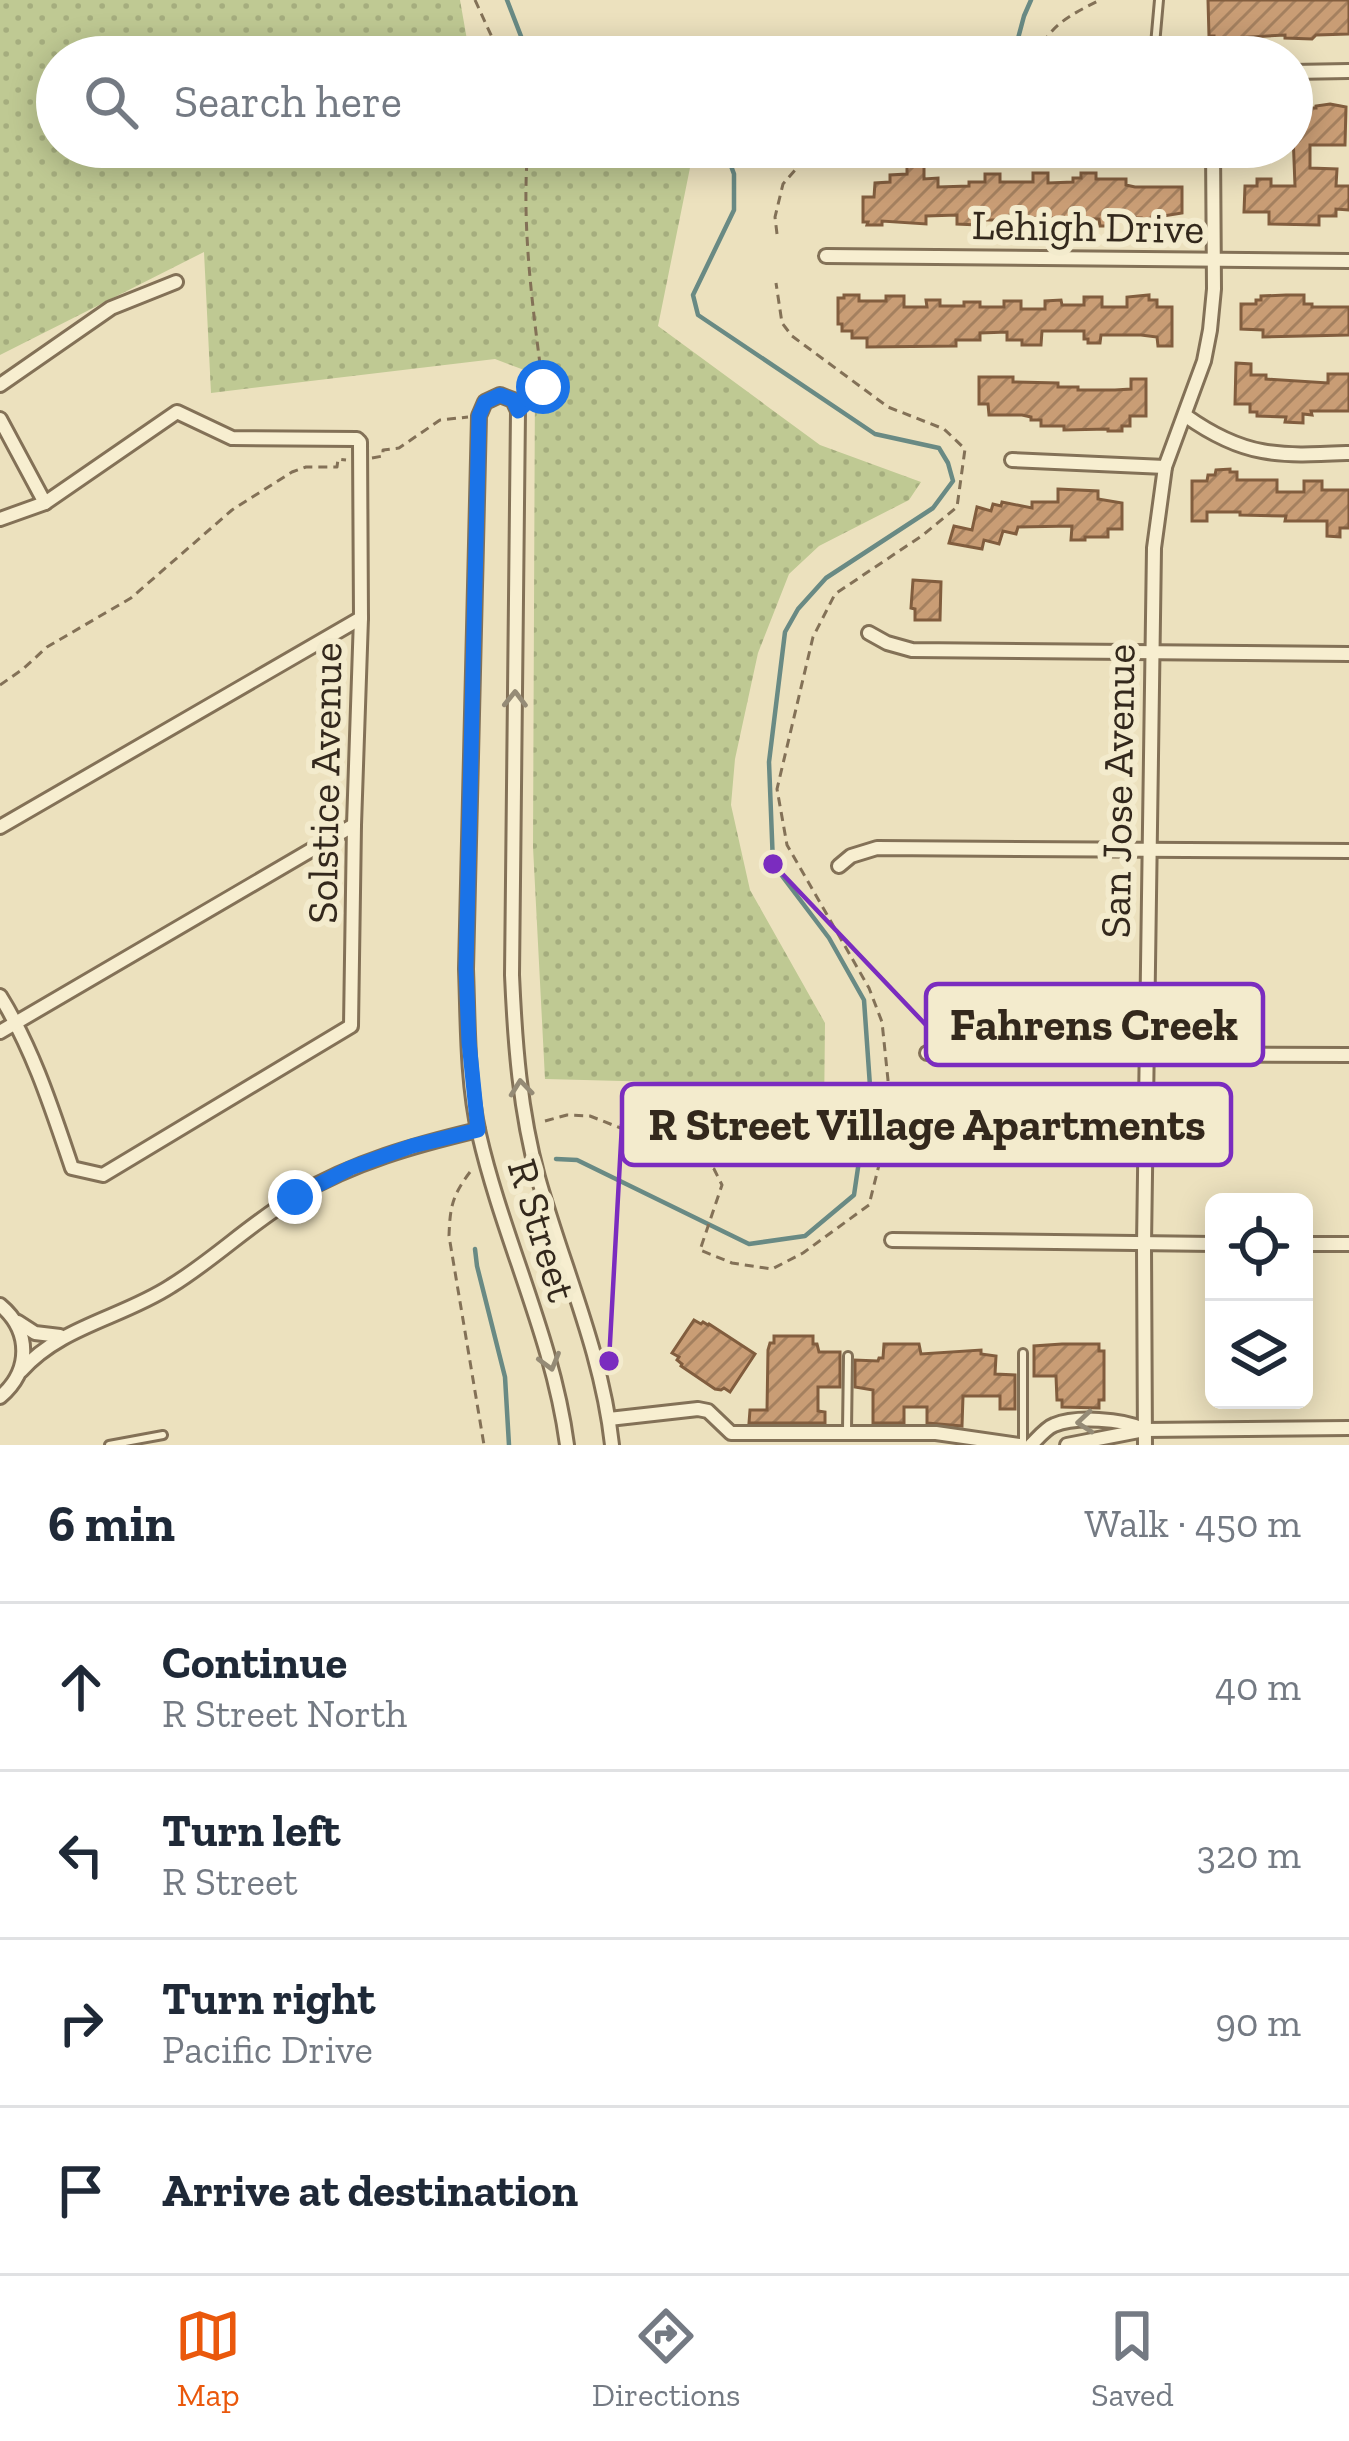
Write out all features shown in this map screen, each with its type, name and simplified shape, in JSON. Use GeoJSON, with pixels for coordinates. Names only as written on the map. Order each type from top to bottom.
{"type":"FeatureCollection","features":[{"type":"Feature","properties":{"kind":"street"},"geometry":{"type":"LineString","coordinates":[[1313,71],[1349,71]]}},
{"type":"Feature","properties":{"kind":"street","name":"San Jose Avenue"},"geometry":{"type":"LineString","coordinates":[[1145,1445],[1154,548],[1165,467],[1186,416],[1210,331],[1213,168]]}},
{"type":"Feature","properties":{"kind":"street","name":"Lehigh Drive"},"geometry":{"type":"LineString","coordinates":[[826,256],[1349,261]]}},
{"type":"Feature","properties":{"kind":"street"},"geometry":{"type":"LineString","coordinates":[[0,385],[111,308],[176,282]]}},
{"type":"Feature","properties":{"kind":"street"},"geometry":{"type":"LineString","coordinates":[[479,416],[485,402],[500,395],[513,400],[518,411],[512,975],[524,1118],[597,1361],[612,1445]]}},
{"type":"Feature","properties":{"kind":"street"},"geometry":{"type":"LineString","coordinates":[[0,519],[45,502],[177,412],[232,438],[357,439],[360,463]]}},
{"type":"Feature","properties":{"kind":"street","name":"R Street"},"geometry":{"type":"LineString","coordinates":[[479,416],[466,968],[469,1042],[478,1130],[546,1348],[567,1445]]}},
{"type":"Feature","properties":{"kind":"street"},"geometry":{"type":"LineString","coordinates":[[1186,416],[1210,434],[1255,451],[1284,456],[1349,453]]}},
{"type":"Feature","properties":{"kind":"street"},"geometry":{"type":"LineString","coordinates":[[0,419],[45,502]]}},
{"type":"Feature","properties":{"kind":"street"},"geometry":{"type":"LineString","coordinates":[[1012,460],[1165,467]]}},
{"type":"Feature","properties":{"kind":"street","name":"Solstice Avenue"},"geometry":{"type":"LineString","coordinates":[[16,1023],[45,1088],[72,1168],[103,1175],[352,1026],[360,463]]}},
{"type":"Feature","properties":{"kind":"street"},"geometry":{"type":"LineString","coordinates":[[0,827],[361,618]]}},
{"type":"Feature","properties":{"kind":"street"},"geometry":{"type":"LineString","coordinates":[[869,633],[887,644],[912,650],[1349,654]]}},
{"type":"Feature","properties":{"kind":"street"},"geometry":{"type":"LineString","coordinates":[[0,1032],[354,825]]}},
{"type":"Feature","properties":{"kind":"street"},"geometry":{"type":"LineString","coordinates":[[838,866],[851,856],[877,848],[1349,851]]}},
{"type":"Feature","properties":{"kind":"street"},"geometry":{"type":"LineString","coordinates":[[0,996],[16,1023]]}},
{"type":"Feature","properties":{"kind":"street"},"geometry":{"type":"LineString","coordinates":[[927,1053],[1349,1055]]}},
{"type":"Feature","properties":{"kind":"street"},"geometry":{"type":"LineString","coordinates":[[0,1397],[38,1352],[62,1336],[169,1288],[295,1197],[350,1168],[478,1130]]}},
{"type":"Feature","properties":{"kind":"street"},"geometry":{"type":"LineString","coordinates":[[892,1240],[1205,1244]]}},
{"type":"Feature","properties":{"kind":"street"},"geometry":{"type":"LineString","coordinates":[[1313,1244],[1349,1244]]}},
{"type":"Feature","properties":{"kind":"street"},"geometry":{"type":"LineString","coordinates":[[0,1305],[35,1333],[62,1336]]}},
{"type":"Feature","properties":{"kind":"street"},"geometry":{"type":"LineString","coordinates":[[15,1320],[23,1340],[21,1371]]}},
{"type":"Feature","properties":{"kind":"street"},"geometry":{"type":"LineString","coordinates":[[609,1419],[698,1409],[708,1411],[731,1439],[936,1433],[1024,1445],[1052,1425],[1127,1421],[1144,1430]]}},
{"type":"Feature","properties":{"kind":"street"},"geometry":{"type":"LineString","coordinates":[[1066,1445],[1144,1430],[1349,1428]]}},
{"type":"Feature","properties":{"kind":"lane"},"geometry":{"type":"LineString","coordinates":[[1157,36],[1159,0]]}},
{"type":"Feature","properties":{"kind":"lane"},"geometry":{"type":"LineString","coordinates":[[1023,1353],[1024,1445]]}},
{"type":"Feature","properties":{"kind":"lane"},"geometry":{"type":"LineString","coordinates":[[847,1433],[848,1356]]}},
{"type":"Feature","properties":{"kind":"lane"},"geometry":{"type":"LineString","coordinates":[[110,1445],[163,1435]]}},
{"type":"Feature","properties":{"kind":"path"},"geometry":{"type":"LineString","coordinates":[[475,0],[491,36]]}},
{"type":"Feature","properties":{"kind":"path"},"geometry":{"type":"LineString","coordinates":[[1049,36],[1061,20],[1100,0]]}},
{"type":"Feature","properties":{"kind":"path"},"geometry":{"type":"LineString","coordinates":[[518,411],[543,387],[526,168]]}},
{"type":"Feature","properties":{"kind":"path"},"geometry":{"type":"LineString","coordinates":[[777,234],[775,217],[783,184],[797,168]]}},
{"type":"Feature","properties":{"kind":"path"},"geometry":{"type":"LineString","coordinates":[[545,1121],[590,1116],[714,1168],[722,1185],[700,1250],[732,1263],[772,1269],[803,1253],[868,1205],[884,1145],[887,1080],[882,1022],[869,988],[787,845],[777,789],[813,637],[836,595],[957,507],[965,448],[944,429],[887,407],[792,336],[782,323],[776,283]]}},
{"type":"Feature","properties":{"kind":"path"},"geometry":{"type":"LineString","coordinates":[[0,685],[47,647],[131,598],[232,510],[272,485],[306,467],[337,467],[338,459],[360,463],[382,456],[383,450],[399,448],[440,420],[479,416]]}},
{"type":"Feature","properties":{"kind":"path"},"geometry":{"type":"LineString","coordinates":[[470,1172],[450,1208],[448,1236],[484,1445]]}},
{"type":"Feature","properties":{"kind":"green space"},"geometry":{"type":"Polygon","coordinates":[[[0,0],[460,0],[466,36],[36,36],[36,168],[690,168],[658,326],[820,445],[921,482],[909,500],[819,546],[789,574],[758,653],[735,759],[731,805],[750,890],[825,1023],[824,1117],[738,1084],[545,1079],[533,847],[535,374],[495,359],[211,393],[204,252],[0,355],[0,0]]]}},
{"type":"Feature","properties":{"kind":"building"},"geometry":{"type":"Polygon","coordinates":[[[1208,0],[1349,0],[1349,34],[1209,36],[1208,0]]]}},
{"type":"Feature","properties":{"kind":"building"},"geometry":{"type":"Polygon","coordinates":[[[1316,106],[1346,107],[1345,145],[1313,145],[1316,106]]]}},
{"type":"Feature","properties":{"kind":"building"},"geometry":{"type":"Polygon","coordinates":[[[907,168],[924,168],[924,179],[938,178],[938,187],[985,182],[985,174],[1000,174],[1000,182],[1033,182],[1033,173],[1048,173],[1048,183],[1073,182],[1081,173],[1096,173],[1096,179],[1126,179],[1126,185],[1135,187],[1182,187],[1182,213],[1157,217],[1157,224],[1140,225],[1141,218],[1116,218],[1116,226],[1100,226],[1099,219],[1059,224],[1052,218],[1025,218],[1025,224],[977,220],[977,225],[957,224],[957,215],[926,216],[926,224],[863,222],[863,197],[874,197],[875,183],[890,182],[890,175],[907,174],[907,168]]]}},
{"type":"Feature","properties":{"kind":"building"},"geometry":{"type":"Polygon","coordinates":[[[1294,168],[1337,169],[1336,186],[1349,186],[1349,210],[1319,216],[1319,225],[1269,224],[1269,212],[1244,212],[1245,186],[1257,186],[1257,179],[1271,179],[1271,186],[1295,186],[1294,168]]]}},
{"type":"Feature","properties":{"kind":"building"},"geometry":{"type":"Polygon","coordinates":[[[859,295],[859,301],[904,296],[904,307],[927,307],[926,300],[940,300],[940,306],[980,302],[980,307],[1021,301],[1021,309],[1045,309],[1045,301],[1084,305],[1084,297],[1102,297],[1102,307],[1127,307],[1127,297],[1149,295],[1149,300],[1157,300],[1157,307],[1172,307],[1172,346],[1158,346],[1157,337],[1141,335],[1101,335],[1100,343],[1088,343],[1084,331],[1042,331],[1041,345],[1007,340],[1007,332],[980,333],[980,340],[956,340],[956,346],[867,347],[867,338],[852,338],[852,331],[842,331],[838,324],[838,298],[859,295]]]}},
{"type":"Feature","properties":{"kind":"building"},"geometry":{"type":"Polygon","coordinates":[[[1304,295],[1304,304],[1312,307],[1349,307],[1349,335],[1263,337],[1263,330],[1241,329],[1241,304],[1256,304],[1261,296],[1304,295]]]}},
{"type":"Feature","properties":{"kind":"building"},"geometry":{"type":"Polygon","coordinates":[[[1236,363],[1251,364],[1251,375],[1266,375],[1266,379],[1328,383],[1328,374],[1349,374],[1349,411],[1311,411],[1312,415],[1303,414],[1303,423],[1257,416],[1250,412],[1250,404],[1235,404],[1236,363]]]}},
{"type":"Feature","properties":{"kind":"building"},"geometry":{"type":"Polygon","coordinates":[[[979,377],[1013,377],[1013,382],[1058,383],[1058,387],[1078,390],[1131,389],[1131,379],[1146,379],[1146,416],[1130,416],[1130,426],[1108,431],[1064,430],[1064,426],[1041,426],[1041,420],[1022,415],[989,415],[988,404],[979,404],[979,377]]]}},
{"type":"Feature","properties":{"kind":"building"},"geometry":{"type":"Polygon","coordinates":[[[1216,470],[1237,472],[1237,480],[1277,480],[1277,492],[1304,492],[1304,481],[1322,481],[1322,490],[1349,490],[1349,528],[1340,528],[1340,537],[1327,536],[1327,521],[1285,521],[1286,516],[1240,512],[1207,512],[1207,521],[1192,521],[1192,481],[1207,481],[1216,470]]]}},
{"type":"Feature","properties":{"kind":"building"},"geometry":{"type":"Polygon","coordinates":[[[1058,489],[1098,491],[1098,499],[1122,503],[1122,529],[1108,529],[1108,537],[1071,540],[1072,526],[1018,527],[1016,534],[1003,531],[999,544],[984,540],[982,549],[949,543],[954,526],[972,530],[977,507],[991,511],[993,504],[1001,506],[1002,502],[1032,508],[1032,502],[1058,502],[1058,489]]]}},
{"type":"Feature","properties":{"kind":"building"},"geometry":{"type":"Polygon","coordinates":[[[913,580],[941,582],[940,620],[915,620],[913,580]]]}},
{"type":"Feature","properties":{"kind":"building"},"geometry":{"type":"Polygon","coordinates":[[[694,1320],[709,1324],[755,1354],[730,1392],[715,1389],[681,1366],[672,1353],[694,1320]]]}},
{"type":"Feature","properties":{"kind":"building"},"geometry":{"type":"Polygon","coordinates":[[[774,1336],[813,1336],[819,1352],[840,1352],[840,1387],[818,1387],[818,1411],[825,1412],[825,1423],[749,1423],[750,1410],[767,1410],[768,1350],[774,1336]]]}},
{"type":"Feature","properties":{"kind":"building"},"geometry":{"type":"Polygon","coordinates":[[[884,1344],[919,1344],[921,1354],[981,1350],[981,1354],[996,1356],[995,1374],[1015,1375],[1015,1409],[1000,1409],[1000,1396],[963,1396],[962,1426],[927,1423],[927,1407],[904,1407],[904,1423],[873,1423],[873,1390],[855,1387],[855,1360],[878,1361],[883,1358],[884,1344]]]}},
{"type":"Feature","properties":{"kind":"building"},"geometry":{"type":"Polygon","coordinates":[[[1099,1344],[1099,1351],[1104,1351],[1104,1400],[1099,1400],[1099,1408],[1062,1407],[1056,1376],[1034,1376],[1034,1346],[1099,1344]]]}},
{"type":"Feature","properties":{"kind":"waterway"},"geometry":{"type":"LineString","coordinates":[[507,0],[521,36]]}},
{"type":"Feature","properties":{"kind":"waterway"},"geometry":{"type":"LineString","coordinates":[[1019,36],[1031,0]]}},
{"type":"Feature","properties":{"kind":"waterway"},"geometry":{"type":"LineString","coordinates":[[556,1159],[577,1160],[749,1244],[805,1236],[854,1195],[870,1086],[864,1000],[829,938],[773,864],[769,762],[785,632],[826,578],[933,508],[953,481],[939,448],[875,434],[698,315],[693,295],[734,210],[732,168]]}},
{"type":"Feature","properties":{"kind":"waterway"},"geometry":{"type":"LineString","coordinates":[[475,1249],[505,1377],[509,1445]]}},
{"type":"Feature","properties":{"kind":"place","name":"Fahrens Creek"},"geometry":{"type":"Point","coordinates":[773,864]}},
{"type":"Feature","properties":{"kind":"place","name":"R Street Village Apartments"},"geometry":{"type":"Point","coordinates":[609,1361]}},
{"type":"Feature","properties":{"kind":"route"},"geometry":{"type":"LineString","coordinates":[[295,1197],[350,1168],[478,1130],[466,968],[479,416],[485,402],[500,395],[513,400],[518,411],[543,387]]}}]}
